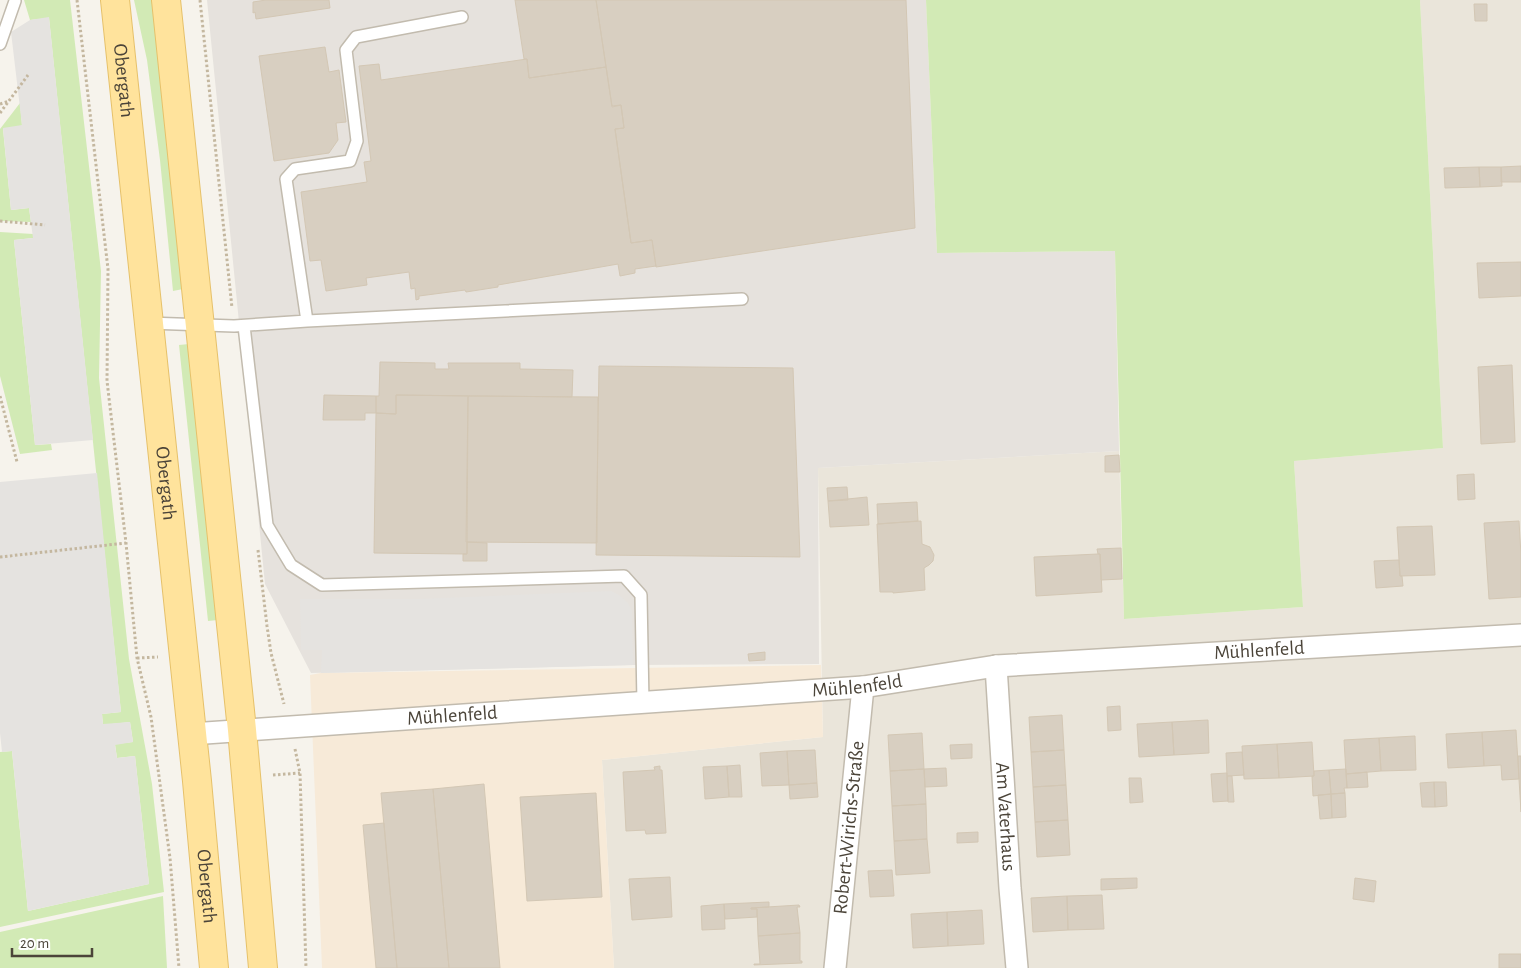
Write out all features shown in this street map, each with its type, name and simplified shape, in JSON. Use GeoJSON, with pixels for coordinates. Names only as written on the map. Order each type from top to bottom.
{"type":"FeatureCollection","features":[{"type":"Feature","properties":{"kind":"main road","name":"Obergath"},"geometry":{"type":"LineString","coordinates":[[115,0],[214,968]]}},
{"type":"Feature","properties":{"kind":"main road"},"geometry":{"type":"LineString","coordinates":[[166,0],[242,730],[263,968]]}},
{"type":"Feature","properties":{"kind":"street","name":"Mühlenfeld"},"geometry":{"type":"LineString","coordinates":[[191,734],[863,687],[996,666],[1521,635]]}},
{"type":"Feature","properties":{"kind":"street","name":"Am Vaterhaus"},"geometry":{"type":"LineString","coordinates":[[996,666],[1017,968]]}},
{"type":"Feature","properties":{"kind":"street","name":"Robert-Wirichs-Straße"},"geometry":{"type":"LineString","coordinates":[[835,968],[863,687]]}},
{"type":"Feature","properties":{"kind":"lane"},"geometry":{"type":"LineString","coordinates":[[0,44],[15,1]]}},
{"type":"Feature","properties":{"kind":"lane"},"geometry":{"type":"LineString","coordinates":[[307,321],[286,178],[295,169],[350,161],[357,141],[346,50],[356,37],[462,17]]}},
{"type":"Feature","properties":{"kind":"lane"},"geometry":{"type":"LineString","coordinates":[[148,323],[244,326],[307,321],[742,299]]}},
{"type":"Feature","properties":{"kind":"lane"},"geometry":{"type":"LineString","coordinates":[[244,326],[267,525],[291,565],[322,584],[624,576],[641,595],[643,703]]}},
{"type":"Feature","properties":{"kind":"path"},"geometry":{"type":"LineString","coordinates":[[77,0],[108,269],[107,381],[126,542],[137,658],[151,717],[169,849],[179,968]]}},
{"type":"Feature","properties":{"kind":"path"},"geometry":{"type":"LineString","coordinates":[[0,113],[28,76]]}},
{"type":"Feature","properties":{"kind":"path"},"geometry":{"type":"LineString","coordinates":[[0,104],[9,102]]}},
{"type":"Feature","properties":{"kind":"path"},"geometry":{"type":"LineString","coordinates":[[0,221],[45,225]]}},
{"type":"Feature","properties":{"kind":"path"},"geometry":{"type":"LineString","coordinates":[[0,396],[17,462]]}},
{"type":"Feature","properties":{"kind":"path"},"geometry":{"type":"LineString","coordinates":[[0,557],[126,542]]}},
{"type":"Feature","properties":{"kind":"path"},"geometry":{"type":"LineString","coordinates":[[300,773],[306,968]]}},
{"type":"Feature","properties":{"kind":"shaded area"},"geometry":{"type":"Polygon","coordinates":[[[207,0],[926,0],[937,253],[1115,251],[1119,451],[818,468],[819,664],[633,665],[311,673],[265,584],[207,0]]]}},
{"type":"Feature","properties":{"kind":"shaded area"},"geometry":{"type":"Polygon","coordinates":[[[1420,0],[1521,0],[1521,968],[614,968],[602,760],[823,737],[818,468],[1119,451],[1124,619],[1303,607],[1294,461],[1443,448],[1420,0]]]}},
{"type":"Feature","properties":{"kind":"shaded area"},"geometry":{"type":"Polygon","coordinates":[[[49,17],[93,440],[35,445],[14,240],[33,238],[29,208],[11,210],[3,128],[22,125],[11,32],[30,20],[49,17]]]}},
{"type":"Feature","properties":{"kind":"shaded area"},"geometry":{"type":"Polygon","coordinates":[[[97,473],[121,712],[102,714],[103,724],[130,722],[133,742],[115,745],[117,758],[135,756],[149,884],[28,911],[12,751],[2,752],[0,733],[0,482],[97,473]]]}},
{"type":"Feature","properties":{"kind":"shaded area"},"geometry":{"type":"Polygon","coordinates":[[[611,591],[628,603],[632,611],[633,665],[321,673],[322,650],[301,650],[300,599],[419,599],[611,591]]]}},
{"type":"Feature","properties":{"kind":"shaded area"},"geometry":{"type":"Polygon","coordinates":[[[821,665],[823,737],[602,760],[614,968],[322,968],[310,675],[321,673],[821,665]]]}},
{"type":"Feature","properties":{"kind":"green space"},"geometry":{"type":"Polygon","coordinates":[[[24,0],[70,0],[101,271],[99,378],[129,659],[152,784],[164,892],[0,927],[0,752],[12,751],[28,911],[149,884],[135,756],[117,758],[115,744],[133,742],[130,722],[103,725],[102,714],[121,712],[49,18],[30,20],[24,0]]]}},
{"type":"Feature","properties":{"kind":"green space"},"geometry":{"type":"Polygon","coordinates":[[[134,0],[154,0],[183,289],[173,291],[160,160],[147,60],[134,0]]]}},
{"type":"Feature","properties":{"kind":"green space"},"geometry":{"type":"Polygon","coordinates":[[[926,0],[1420,0],[1443,448],[1294,461],[1303,607],[1124,619],[1115,251],[937,253],[926,0]]]}},
{"type":"Feature","properties":{"kind":"green space"},"geometry":{"type":"Polygon","coordinates":[[[20,103],[22,126],[3,129],[11,210],[29,208],[31,222],[0,221],[0,129],[20,103]]]}},
{"type":"Feature","properties":{"kind":"green space"},"geometry":{"type":"Polygon","coordinates":[[[0,232],[33,234],[33,238],[14,240],[35,445],[51,444],[52,450],[20,454],[0,376],[0,232]]]}},
{"type":"Feature","properties":{"kind":"green space"},"geometry":{"type":"Polygon","coordinates":[[[189,344],[218,620],[208,621],[179,345],[189,344]]]}},
{"type":"Feature","properties":{"kind":"green space"},"geometry":{"type":"Polygon","coordinates":[[[163,896],[167,968],[0,968],[0,932],[163,896]]]}},
{"type":"Feature","properties":{"kind":"building"},"geometry":{"type":"Polygon","coordinates":[[[266,0],[329,0],[330,8],[256,19],[255,12],[253,13],[253,2],[266,0]]]}},
{"type":"Feature","properties":{"kind":"building"},"geometry":{"type":"Polygon","coordinates":[[[515,0],[596,0],[606,67],[529,78],[527,59],[524,59],[515,0]]]}},
{"type":"Feature","properties":{"kind":"building"},"geometry":{"type":"Polygon","coordinates":[[[596,0],[906,0],[915,228],[656,267],[652,240],[631,243],[615,129],[624,128],[621,105],[612,106],[596,0]]]}},
{"type":"Feature","properties":{"kind":"building"},"geometry":{"type":"Polygon","coordinates":[[[1474,4],[1487,4],[1487,21],[1475,21],[1474,4]]]}},
{"type":"Feature","properties":{"kind":"building"},"geometry":{"type":"Polygon","coordinates":[[[325,47],[329,72],[339,70],[346,122],[336,123],[338,140],[329,153],[274,161],[259,56],[325,47]]]}},
{"type":"Feature","properties":{"kind":"building"},"geometry":{"type":"Polygon","coordinates":[[[527,59],[529,78],[606,67],[612,107],[621,105],[624,128],[615,129],[631,243],[652,240],[656,266],[635,269],[635,273],[620,276],[618,264],[498,285],[498,287],[419,296],[419,299],[416,300],[415,288],[411,289],[409,272],[366,278],[367,285],[326,291],[321,260],[310,261],[301,192],[367,182],[364,162],[371,161],[359,66],[379,64],[381,80],[527,59]]]}},
{"type":"Feature","properties":{"kind":"building"},"geometry":{"type":"Polygon","coordinates":[[[1521,166],[1521,182],[1501,182],[1501,167],[1521,166]]]}},
{"type":"Feature","properties":{"kind":"building"},"geometry":{"type":"Polygon","coordinates":[[[1479,167],[1480,187],[1445,188],[1444,168],[1479,167]]]}},
{"type":"Feature","properties":{"kind":"building"},"geometry":{"type":"Polygon","coordinates":[[[1479,167],[1501,167],[1502,186],[1480,187],[1479,167]]]}},
{"type":"Feature","properties":{"kind":"building"},"geometry":{"type":"Polygon","coordinates":[[[1521,262],[1521,296],[1479,298],[1477,263],[1521,262]]]}},
{"type":"Feature","properties":{"kind":"building"},"geometry":{"type":"Polygon","coordinates":[[[380,362],[435,363],[435,369],[449,369],[448,363],[520,363],[520,369],[573,370],[572,397],[396,395],[396,414],[376,413],[376,396],[379,396],[380,362]]]}},
{"type":"Feature","properties":{"kind":"building"},"geometry":{"type":"Polygon","coordinates":[[[1512,365],[1515,442],[1481,444],[1478,367],[1512,365]]]}},
{"type":"Feature","properties":{"kind":"building"},"geometry":{"type":"Polygon","coordinates":[[[599,366],[793,368],[800,557],[596,555],[599,366]]]}},
{"type":"Feature","properties":{"kind":"building"},"geometry":{"type":"Polygon","coordinates":[[[324,395],[376,396],[376,413],[365,413],[365,420],[323,420],[324,395]]]}},
{"type":"Feature","properties":{"kind":"building"},"geometry":{"type":"Polygon","coordinates":[[[396,395],[468,396],[467,554],[374,553],[376,413],[396,414],[396,395]]]}},
{"type":"Feature","properties":{"kind":"building"},"geometry":{"type":"Polygon","coordinates":[[[468,396],[598,397],[597,543],[466,542],[468,396]]]}},
{"type":"Feature","properties":{"kind":"building"},"geometry":{"type":"Polygon","coordinates":[[[1119,455],[1120,472],[1105,472],[1105,456],[1119,455]]]}},
{"type":"Feature","properties":{"kind":"building"},"geometry":{"type":"Polygon","coordinates":[[[1474,474],[1475,499],[1458,500],[1457,475],[1474,474]]]}},
{"type":"Feature","properties":{"kind":"building"},"geometry":{"type":"Polygon","coordinates":[[[847,487],[848,500],[828,501],[827,488],[847,487]]]}},
{"type":"Feature","properties":{"kind":"building"},"geometry":{"type":"Polygon","coordinates":[[[867,497],[869,525],[830,527],[828,501],[867,497]]]}},
{"type":"Feature","properties":{"kind":"building"},"geometry":{"type":"Polygon","coordinates":[[[917,502],[918,521],[878,524],[877,504],[917,502]]]}},
{"type":"Feature","properties":{"kind":"building"},"geometry":{"type":"Polygon","coordinates":[[[921,521],[922,544],[930,547],[934,555],[933,561],[924,568],[925,590],[893,593],[880,592],[877,524],[921,521]]]}},
{"type":"Feature","properties":{"kind":"building"},"geometry":{"type":"Polygon","coordinates":[[[1519,521],[1521,597],[1489,599],[1484,523],[1519,521]]]}},
{"type":"Feature","properties":{"kind":"building"},"geometry":{"type":"Polygon","coordinates":[[[1432,526],[1435,575],[1400,576],[1397,527],[1432,526]]]}},
{"type":"Feature","properties":{"kind":"building"},"geometry":{"type":"Polygon","coordinates":[[[467,542],[487,543],[487,561],[463,561],[463,554],[467,554],[467,542]]]}},
{"type":"Feature","properties":{"kind":"building"},"geometry":{"type":"Polygon","coordinates":[[[1121,548],[1122,579],[1101,580],[1100,554],[1098,554],[1097,549],[1121,548]]]}},
{"type":"Feature","properties":{"kind":"building"},"geometry":{"type":"Polygon","coordinates":[[[1100,554],[1102,592],[1036,596],[1034,557],[1100,554]]]}},
{"type":"Feature","properties":{"kind":"building"},"geometry":{"type":"Polygon","coordinates":[[[1399,560],[1403,586],[1376,588],[1374,561],[1399,560]]]}},
{"type":"Feature","properties":{"kind":"building"},"geometry":{"type":"Polygon","coordinates":[[[765,652],[765,660],[749,661],[748,654],[765,652]]]}},
{"type":"Feature","properties":{"kind":"building"},"geometry":{"type":"Polygon","coordinates":[[[1120,706],[1121,730],[1108,731],[1107,707],[1120,706]]]}},
{"type":"Feature","properties":{"kind":"building"},"geometry":{"type":"Polygon","coordinates":[[[1062,715],[1064,750],[1031,752],[1029,717],[1062,715]]]}},
{"type":"Feature","properties":{"kind":"building"},"geometry":{"type":"Polygon","coordinates":[[[1208,720],[1209,753],[1174,755],[1172,722],[1208,720]]]}},
{"type":"Feature","properties":{"kind":"building"},"geometry":{"type":"Polygon","coordinates":[[[1172,722],[1174,755],[1139,757],[1137,724],[1172,722]]]}},
{"type":"Feature","properties":{"kind":"building"},"geometry":{"type":"Polygon","coordinates":[[[1516,730],[1519,779],[1502,780],[1501,765],[1484,766],[1482,732],[1516,730]]]}},
{"type":"Feature","properties":{"kind":"building"},"geometry":{"type":"Polygon","coordinates":[[[1482,732],[1484,766],[1448,768],[1446,734],[1482,732]]]}},
{"type":"Feature","properties":{"kind":"building"},"geometry":{"type":"Polygon","coordinates":[[[922,733],[924,769],[890,771],[888,735],[922,733]]]}},
{"type":"Feature","properties":{"kind":"building"},"geometry":{"type":"Polygon","coordinates":[[[1415,736],[1416,770],[1381,771],[1379,738],[1415,736]]]}},
{"type":"Feature","properties":{"kind":"building"},"geometry":{"type":"Polygon","coordinates":[[[1379,738],[1381,771],[1346,774],[1344,740],[1379,738]]]}},
{"type":"Feature","properties":{"kind":"building"},"geometry":{"type":"Polygon","coordinates":[[[1312,742],[1314,776],[1279,778],[1277,744],[1312,742]]]}},
{"type":"Feature","properties":{"kind":"building"},"geometry":{"type":"Polygon","coordinates":[[[972,744],[972,758],[951,759],[950,745],[972,744]]]}},
{"type":"Feature","properties":{"kind":"building"},"geometry":{"type":"Polygon","coordinates":[[[1277,744],[1279,778],[1244,779],[1242,746],[1277,744]]]}},
{"type":"Feature","properties":{"kind":"building"},"geometry":{"type":"Polygon","coordinates":[[[815,750],[817,783],[789,785],[787,751],[815,750]]]}},
{"type":"Feature","properties":{"kind":"building"},"geometry":{"type":"Polygon","coordinates":[[[1064,750],[1066,785],[1033,787],[1031,752],[1064,750]]]}},
{"type":"Feature","properties":{"kind":"building"},"geometry":{"type":"Polygon","coordinates":[[[787,751],[789,785],[762,786],[760,753],[787,751]]]}},
{"type":"Feature","properties":{"kind":"building"},"geometry":{"type":"Polygon","coordinates":[[[1242,752],[1244,775],[1227,776],[1226,753],[1242,752]]]}},
{"type":"Feature","properties":{"kind":"building"},"geometry":{"type":"Polygon","coordinates":[[[1518,756],[1521,756],[1521,812],[1519,779],[1518,756]]]}},
{"type":"Feature","properties":{"kind":"building"},"geometry":{"type":"Polygon","coordinates":[[[740,765],[742,797],[729,797],[727,766],[740,765]]]}},
{"type":"Feature","properties":{"kind":"building"},"geometry":{"type":"Polygon","coordinates":[[[660,766],[660,770],[662,770],[666,833],[646,834],[645,830],[626,831],[623,772],[655,770],[654,767],[660,766]]]}},
{"type":"Feature","properties":{"kind":"building"},"geometry":{"type":"Polygon","coordinates":[[[727,766],[729,797],[705,799],[703,767],[727,766]]]}},
{"type":"Feature","properties":{"kind":"building"},"geometry":{"type":"Polygon","coordinates":[[[946,768],[947,786],[925,787],[924,769],[946,768]]]}},
{"type":"Feature","properties":{"kind":"building"},"geometry":{"type":"Polygon","coordinates":[[[924,769],[926,804],[892,806],[890,771],[924,769]]]}},
{"type":"Feature","properties":{"kind":"building"},"geometry":{"type":"Polygon","coordinates":[[[1346,769],[1347,788],[1344,788],[1345,793],[1331,794],[1329,770],[1346,769]]]}},
{"type":"Feature","properties":{"kind":"building"},"geometry":{"type":"Polygon","coordinates":[[[1329,770],[1331,794],[1313,796],[1312,776],[1314,776],[1314,771],[1329,770]]]}},
{"type":"Feature","properties":{"kind":"building"},"geometry":{"type":"Polygon","coordinates":[[[1367,772],[1368,787],[1347,788],[1346,774],[1367,772]]]}},
{"type":"Feature","properties":{"kind":"building"},"geometry":{"type":"Polygon","coordinates":[[[1227,773],[1228,801],[1213,802],[1211,774],[1227,773]]]}},
{"type":"Feature","properties":{"kind":"building"},"geometry":{"type":"Polygon","coordinates":[[[1227,776],[1232,776],[1234,802],[1228,802],[1227,776]]]}},
{"type":"Feature","properties":{"kind":"building"},"geometry":{"type":"Polygon","coordinates":[[[1129,778],[1141,778],[1143,802],[1130,803],[1129,778]]]}},
{"type":"Feature","properties":{"kind":"building"},"geometry":{"type":"Polygon","coordinates":[[[1434,782],[1435,807],[1422,807],[1420,783],[1434,782]]]}},
{"type":"Feature","properties":{"kind":"building"},"geometry":{"type":"Polygon","coordinates":[[[1434,782],[1446,782],[1447,806],[1435,807],[1434,782]]]}},
{"type":"Feature","properties":{"kind":"building"},"geometry":{"type":"Polygon","coordinates":[[[817,783],[818,797],[790,799],[789,785],[817,783]]]}},
{"type":"Feature","properties":{"kind":"building"},"geometry":{"type":"Polygon","coordinates":[[[484,784],[500,968],[449,968],[433,789],[484,784]]]}},
{"type":"Feature","properties":{"kind":"building"},"geometry":{"type":"Polygon","coordinates":[[[1066,785],[1068,820],[1035,822],[1033,787],[1066,785]]]}},
{"type":"Feature","properties":{"kind":"building"},"geometry":{"type":"Polygon","coordinates":[[[433,789],[449,968],[397,968],[381,793],[433,789]]]}},
{"type":"Feature","properties":{"kind":"building"},"geometry":{"type":"Polygon","coordinates":[[[596,793],[602,897],[527,901],[520,797],[596,793]]]}},
{"type":"Feature","properties":{"kind":"building"},"geometry":{"type":"Polygon","coordinates":[[[1345,793],[1346,817],[1332,818],[1331,794],[1345,793]]]}},
{"type":"Feature","properties":{"kind":"building"},"geometry":{"type":"Polygon","coordinates":[[[1331,794],[1332,818],[1320,819],[1318,795],[1331,794]]]}},
{"type":"Feature","properties":{"kind":"building"},"geometry":{"type":"Polygon","coordinates":[[[926,804],[927,839],[894,841],[892,806],[926,804]]]}},
{"type":"Feature","properties":{"kind":"building"},"geometry":{"type":"Polygon","coordinates":[[[1068,820],[1070,855],[1037,857],[1035,822],[1068,820]]]}},
{"type":"Feature","properties":{"kind":"building"},"geometry":{"type":"Polygon","coordinates":[[[384,823],[397,968],[376,968],[363,825],[384,823]]]}},
{"type":"Feature","properties":{"kind":"building"},"geometry":{"type":"Polygon","coordinates":[[[978,832],[978,842],[957,843],[957,833],[978,832]]]}},
{"type":"Feature","properties":{"kind":"building"},"geometry":{"type":"Polygon","coordinates":[[[927,839],[930,873],[896,875],[894,841],[927,839]]]}},
{"type":"Feature","properties":{"kind":"building"},"geometry":{"type":"Polygon","coordinates":[[[892,870],[894,896],[870,897],[868,871],[892,870]]]}},
{"type":"Feature","properties":{"kind":"building"},"geometry":{"type":"Polygon","coordinates":[[[670,877],[672,917],[632,920],[629,879],[670,877]]]}},
{"type":"Feature","properties":{"kind":"building"},"geometry":{"type":"Polygon","coordinates":[[[1137,878],[1137,888],[1101,890],[1101,879],[1137,878]]]}},
{"type":"Feature","properties":{"kind":"building"},"geometry":{"type":"Polygon","coordinates":[[[1355,878],[1376,881],[1374,902],[1353,899],[1355,878]]]}},
{"type":"Feature","properties":{"kind":"building"},"geometry":{"type":"Polygon","coordinates":[[[1102,895],[1104,929],[1068,930],[1067,896],[1102,895]]]}},
{"type":"Feature","properties":{"kind":"building"},"geometry":{"type":"Polygon","coordinates":[[[1067,896],[1068,930],[1033,932],[1031,898],[1067,896]]]}},
{"type":"Feature","properties":{"kind":"building"},"geometry":{"type":"Polygon","coordinates":[[[769,902],[769,907],[751,908],[757,909],[757,917],[725,919],[724,904],[769,902]]]}},
{"type":"Feature","properties":{"kind":"building"},"geometry":{"type":"Polygon","coordinates":[[[724,904],[725,929],[702,930],[701,906],[724,904]]]}},
{"type":"Feature","properties":{"kind":"building"},"geometry":{"type":"Polygon","coordinates":[[[799,905],[800,907],[797,907],[800,933],[758,936],[757,909],[751,908],[799,905]]]}},
{"type":"Feature","properties":{"kind":"building"},"geometry":{"type":"Polygon","coordinates":[[[982,910],[984,944],[948,946],[947,912],[982,910]]]}},
{"type":"Feature","properties":{"kind":"building"},"geometry":{"type":"Polygon","coordinates":[[[947,912],[948,946],[913,948],[911,914],[947,912]]]}},
{"type":"Feature","properties":{"kind":"building"},"geometry":{"type":"Polygon","coordinates":[[[800,933],[800,961],[802,963],[754,965],[760,964],[758,936],[800,933]]]}},
{"type":"Feature","properties":{"kind":"building"},"geometry":{"type":"Polygon","coordinates":[[[1499,954],[1521,954],[1521,968],[1499,968],[1499,954]]]}}]}
